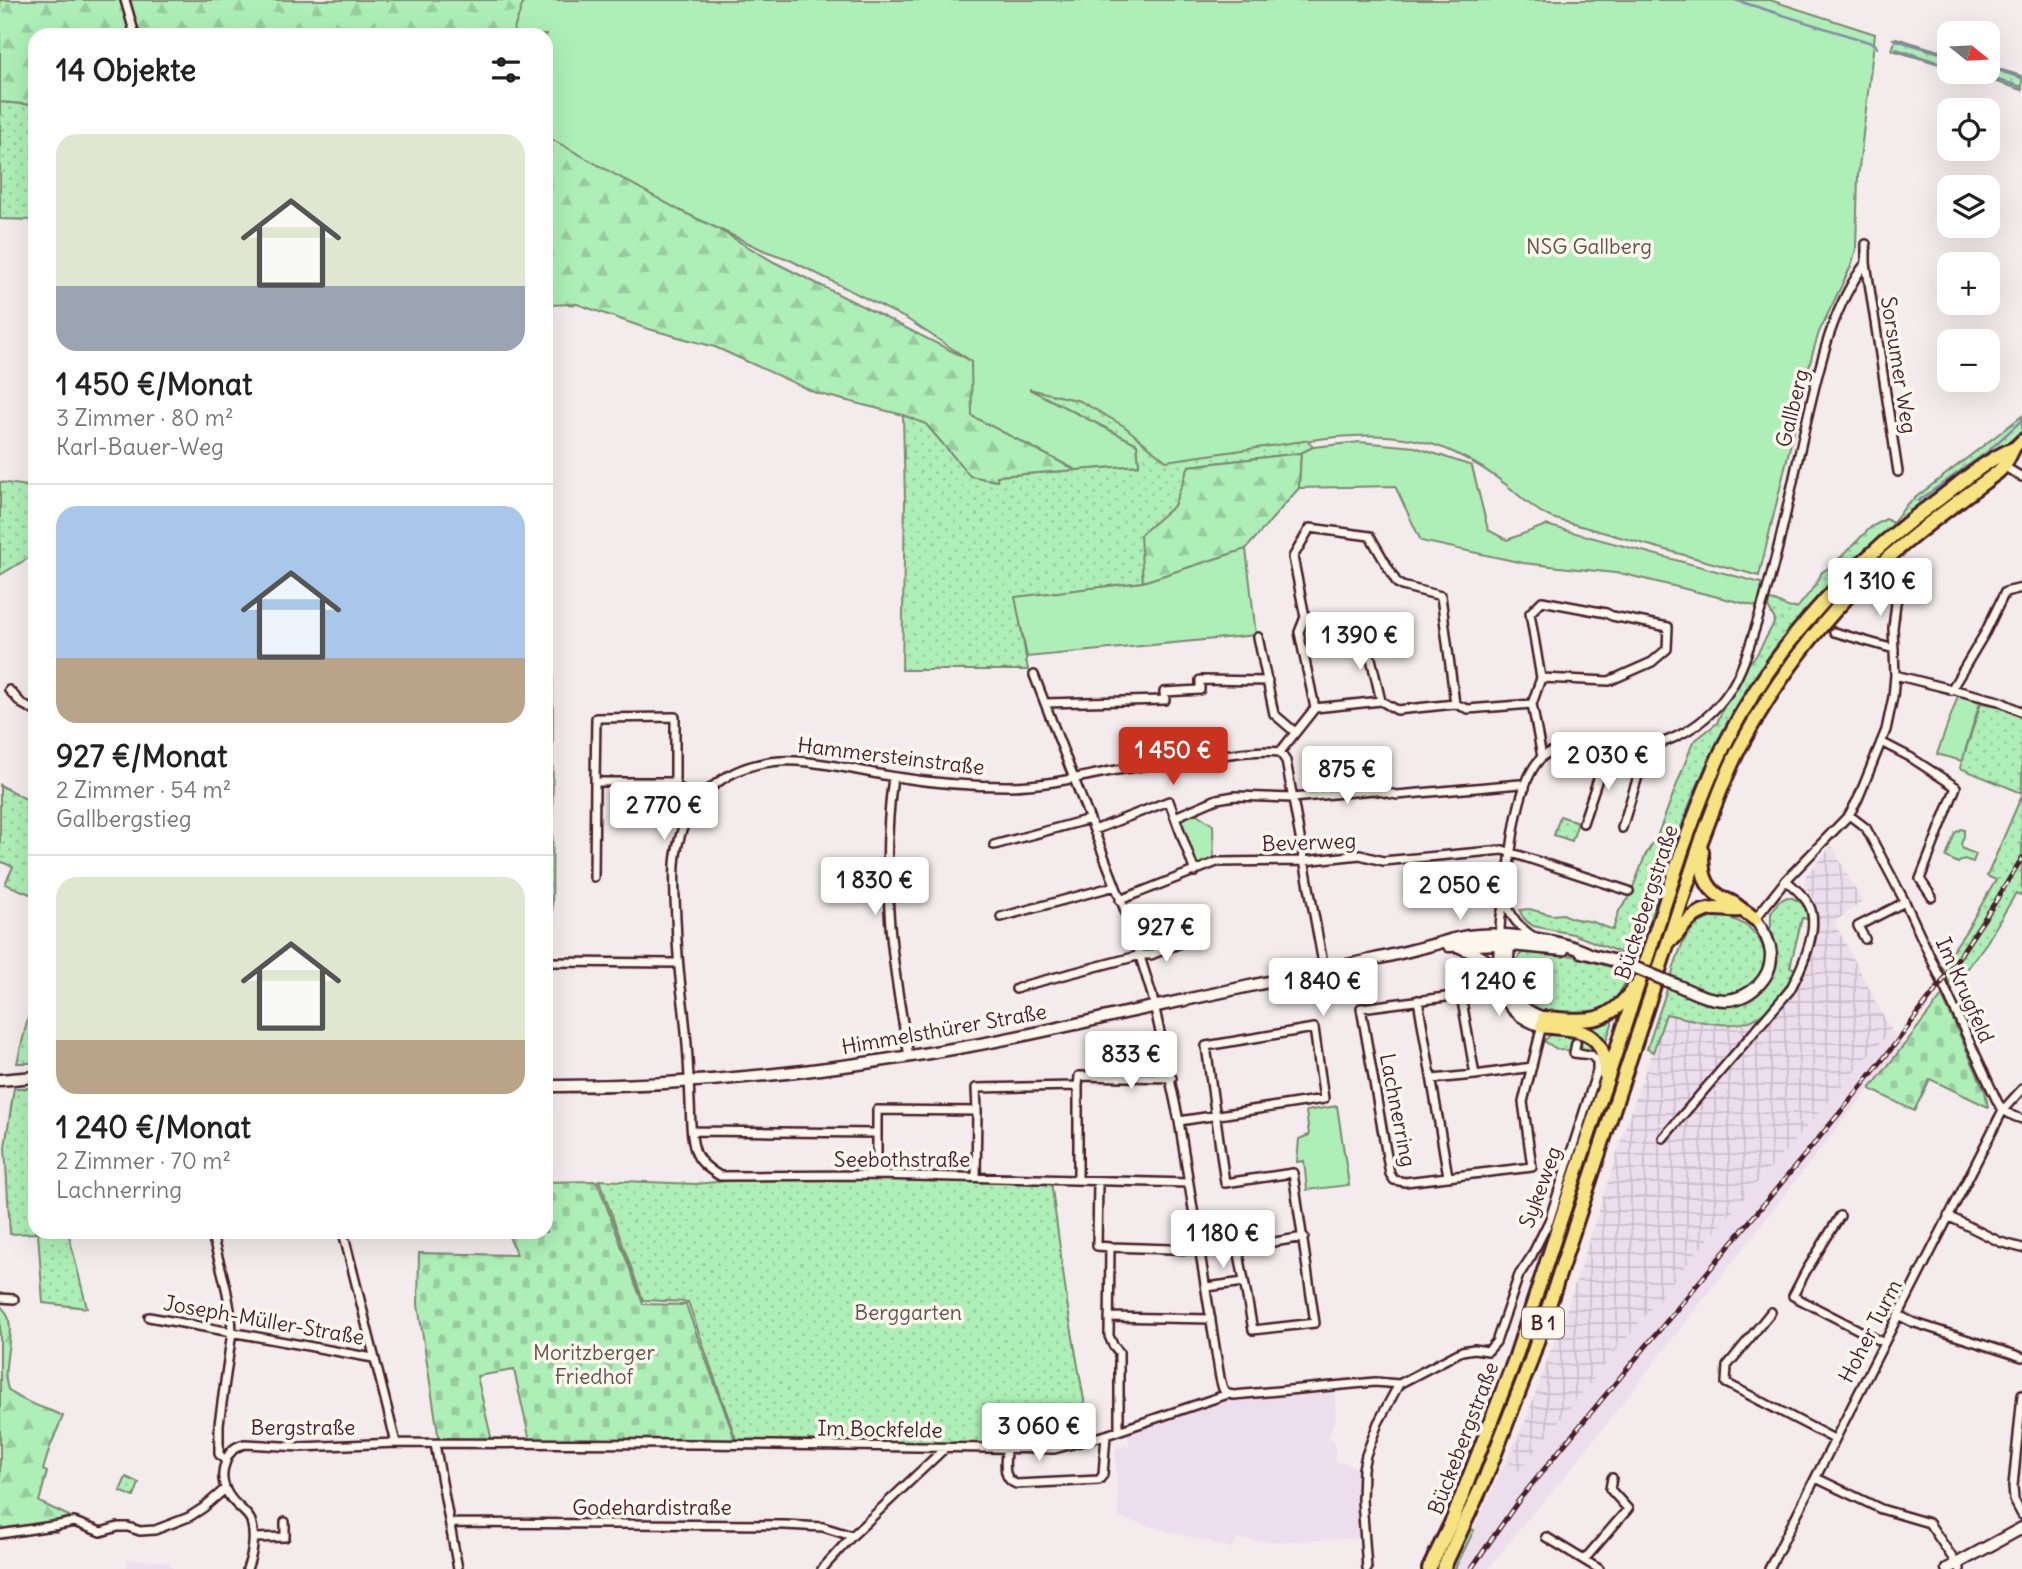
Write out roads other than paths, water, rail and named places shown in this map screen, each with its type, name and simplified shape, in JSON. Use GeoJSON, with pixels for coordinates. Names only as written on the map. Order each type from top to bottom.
{"type":"FeatureCollection","features":[{"type":"Feature","properties":{"kind":"highway","name":"Bückebergstraße"},"geometry":{"type":"LineString","coordinates":[[1443,1569],[1485,1479],[1530,1363],[1702,839],[1740,747],[1768,699],[1803,648],[1862,582],[1910,539],[1998,472],[2018,444]]}},
{"type":"Feature","properties":{"kind":"highway","name":"Bückebergstraße"},"geometry":{"type":"LineString","coordinates":[[1429,1569],[1453,1519],[1502,1394],[1702,797],[1737,723],[1769,670],[1817,608],[1846,577],[1879,546],[1996,456],[2018,444]]}},
{"type":"Feature","properties":{"kind":"highway"},"geometry":{"type":"LineString","coordinates":[[1702,839],[1702,867],[1707,884],[1719,896],[1736,904],[1740,910],[1755,919]]}},
{"type":"Feature","properties":{"kind":"highway"},"geometry":{"type":"LineString","coordinates":[[1665,953],[1684,924],[1693,916],[1710,909],[1740,910]]}},
{"type":"Feature","properties":{"kind":"highway"},"geometry":{"type":"LineString","coordinates":[[1543,1022],[1590,1020],[1604,1016],[1624,1003],[1641,978]]}},
{"type":"Feature","properties":{"kind":"highway"},"geometry":{"type":"LineString","coordinates":[[1543,1022],[1581,1031],[1595,1039],[1605,1056],[1605,1088]]}},
{"type":"Feature","properties":{"kind":"street"},"geometry":{"type":"LineString","coordinates":[[125,0],[133,28]]}},
{"type":"Feature","properties":{"kind":"street"},"geometry":{"type":"LineString","coordinates":[[1866,244],[1866,263]]}},
{"type":"Feature","properties":{"kind":"street","name":"Sorsumer Weg"},"geometry":{"type":"LineString","coordinates":[[1866,263],[1898,472]]}},
{"type":"Feature","properties":{"kind":"street","name":"Gallberg"},"geometry":{"type":"LineString","coordinates":[[1542,757],[1559,750],[1607,752],[1661,744],[1692,729],[1722,700],[1740,671],[1768,588],[1824,348],[1857,275],[1866,263]]}},
{"type":"Feature","properties":{"kind":"street"},"geometry":{"type":"LineString","coordinates":[[2010,470],[2022,477]]}},
{"type":"Feature","properties":{"kind":"street"},"geometry":{"type":"LineString","coordinates":[[1315,708],[1299,632],[1306,617],[1293,557],[1310,528],[1370,536],[1397,583],[1441,596],[1455,704]]}},
{"type":"Feature","properties":{"kind":"street"},"geometry":{"type":"LineString","coordinates":[[1755,919],[1786,880],[1849,815],[1858,799],[1886,730],[1895,676],[1893,628],[1896,603],[1908,566]]}},
{"type":"Feature","properties":{"kind":"street"},"geometry":{"type":"LineString","coordinates":[[1951,690],[2005,592],[2022,588]]}},
{"type":"Feature","properties":{"kind":"street"},"geometry":{"type":"LineString","coordinates":[[1541,678],[1609,681],[1652,662],[1667,649],[1668,626],[1542,601],[1530,613],[1541,678],[1532,704],[1542,757],[1528,778],[1525,788],[1510,852],[1506,900],[1501,915],[1511,993],[1522,1007],[1543,1022]]}},
{"type":"Feature","properties":{"kind":"street"},"geometry":{"type":"LineString","coordinates":[[1834,632],[1894,649]]}},
{"type":"Feature","properties":{"kind":"street"},"geometry":{"type":"LineString","coordinates":[[1258,636],[1274,714],[1295,732]]}},
{"type":"Feature","properties":{"kind":"street"},"geometry":{"type":"LineString","coordinates":[[1366,637],[1381,701]]}},
{"type":"Feature","properties":{"kind":"street"},"geometry":{"type":"LineString","coordinates":[[1034,675],[1141,955],[1172,1078],[1220,1378],[1223,1389],[1228,1394]]}},
{"type":"Feature","properties":{"kind":"street"},"geometry":{"type":"LineString","coordinates":[[1895,676],[1999,702],[2022,712]]}},
{"type":"Feature","properties":{"kind":"street"},"geometry":{"type":"LineString","coordinates":[[1045,703],[1164,700],[1164,692],[1200,690],[1200,680],[1268,681]]}},
{"type":"Feature","properties":{"kind":"street"},"geometry":{"type":"LineString","coordinates":[[9,690],[28,707]]}},
{"type":"Feature","properties":{"kind":"street"},"geometry":{"type":"LineString","coordinates":[[1324,969],[1286,761],[1280,752],[1295,732],[1315,708],[1381,701],[1397,710],[1455,704],[1468,709],[1532,704]]}},
{"type":"Feature","properties":{"kind":"street"},"geometry":{"type":"LineString","coordinates":[[594,877],[596,718],[675,717],[675,782],[697,802]]}},
{"type":"Feature","properties":{"kind":"street"},"geometry":{"type":"LineString","coordinates":[[1881,742],[1956,786],[1920,879],[1932,897]]}},
{"type":"Feature","properties":{"kind":"street"},"geometry":{"type":"LineString","coordinates":[[1622,828],[1647,747]]}},
{"type":"Feature","properties":{"kind":"street","name":"Hammersteinstraße"},"geometry":{"type":"LineString","coordinates":[[689,1082],[687,1031],[678,963],[674,889],[676,856],[685,824],[697,802],[725,777],[769,762],[798,761],[939,784],[1010,786],[1075,779],[1191,759],[1265,751],[1280,752]]}},
{"type":"Feature","properties":{"kind":"street"},"geometry":{"type":"LineString","coordinates":[[1583,823],[1607,752]]}},
{"type":"Feature","properties":{"kind":"street"},"geometry":{"type":"LineString","coordinates":[[893,777],[886,877],[895,977],[909,1056]]}},
{"type":"Feature","properties":{"kind":"street"},"geometry":{"type":"LineString","coordinates":[[595,782],[675,782]]}},
{"type":"Feature","properties":{"kind":"street"},"geometry":{"type":"LineString","coordinates":[[1175,817],[1217,799],[1235,796],[1293,797],[1373,790],[1397,795],[1520,784],[1525,788]]}},
{"type":"Feature","properties":{"kind":"street"},"geometry":{"type":"LineString","coordinates":[[1094,830],[1169,800],[1195,872]]}},
{"type":"Feature","properties":{"kind":"street","name":"Im Krugfeld"},"geometry":{"type":"LineString","coordinates":[[1849,815],[1866,828],[1905,902],[1991,1091],[2003,1110]]}},
{"type":"Feature","properties":{"kind":"street"},"geometry":{"type":"LineString","coordinates":[[994,845],[1090,819]]}},
{"type":"Feature","properties":{"kind":"street","name":"Beverweg"},"geometry":{"type":"LineString","coordinates":[[1120,900],[1217,862],[1304,861],[1360,855],[1383,861],[1503,850],[1629,891]]}},
{"type":"Feature","properties":{"kind":"street"},"geometry":{"type":"LineString","coordinates":[[1663,1138],[1790,990],[1800,972],[1808,951],[1811,910],[1804,897],[1786,880]]}},
{"type":"Feature","properties":{"kind":"street"},"geometry":{"type":"LineString","coordinates":[[1000,918],[1115,886]]}},
{"type":"Feature","properties":{"kind":"street"},"geometry":{"type":"LineString","coordinates":[[1506,900],[1511,916],[1517,924],[1538,939]]}},
{"type":"Feature","properties":{"kind":"street"},"geometry":{"type":"LineString","coordinates":[[1865,939],[1857,926],[1905,902]]}},
{"type":"Feature","properties":{"kind":"street"},"geometry":{"type":"LineString","coordinates":[[1499,974],[1511,916]]}},
{"type":"Feature","properties":{"kind":"street","name":"Himmelsthürer Straße"},"geometry":{"type":"LineString","coordinates":[[553,1086],[689,1082],[815,1071],[978,1045],[1468,936],[1588,953],[1624,963],[1715,999],[1735,999],[1753,990],[1767,973],[1771,954],[1767,939],[1755,919]]}},
{"type":"Feature","properties":{"kind":"street","name":"Himmelsthürer Straße"},"geometry":{"type":"LineString","coordinates":[[1424,947],[1538,939],[1571,945],[1588,953]]}},
{"type":"Feature","properties":{"kind":"street"},"geometry":{"type":"LineString","coordinates":[[1016,989],[1141,955],[1151,955],[1186,941]]}},
{"type":"Feature","properties":{"kind":"street"},"geometry":{"type":"LineString","coordinates":[[1455,945],[1484,958],[1494,966],[1499,974],[1504,997],[1515,1012],[1527,1021],[1543,1022]]}},
{"type":"Feature","properties":{"kind":"street"},"geometry":{"type":"LineString","coordinates":[[553,962],[678,963]]}},
{"type":"Feature","properties":{"kind":"street","name":"Lachnerring"},"geometry":{"type":"LineString","coordinates":[[1432,1079],[1475,1075],[1532,1067],[1523,1102],[1532,1167],[1405,1182],[1394,1180],[1390,1174],[1361,1007],[1461,995],[1475,1075]]}},
{"type":"Feature","properties":{"kind":"street","name":"Lachnerring"},"geometry":{"type":"LineString","coordinates":[[1418,1000],[1448,1176]]}},
{"type":"Feature","properties":{"kind":"street"},"geometry":{"type":"LineString","coordinates":[[1532,1067],[1543,1022]]}},
{"type":"Feature","properties":{"kind":"street"},"geometry":{"type":"LineString","coordinates":[[1180,1121],[1215,1115],[1324,1099],[1314,1028],[1206,1046],[1215,1115],[1226,1183],[1293,1173],[1304,1237],[1315,1323],[1253,1330],[1238,1248],[1304,1237]]}},
{"type":"Feature","properties":{"kind":"street","name":"Sykeweg"},"geometry":{"type":"LineString","coordinates":[[1399,1384],[1462,1351],[1488,1351],[1496,1342],[1519,1275],[1549,1221],[1597,1070],[1597,1061],[1591,1055],[1574,1053],[1576,1043]]}},
{"type":"Feature","properties":{"kind":"street"},"geometry":{"type":"LineString","coordinates":[[1079,1180],[1080,1076],[1172,1078]]}},
{"type":"Feature","properties":{"kind":"street"},"geometry":{"type":"LineString","coordinates":[[0,1080],[28,1078]]}},
{"type":"Feature","properties":{"kind":"street","name":"Seebothstraße"},"geometry":{"type":"LineString","coordinates":[[689,1082],[695,1152],[707,1168],[720,1177],[877,1175],[1189,1183]]}},
{"type":"Feature","properties":{"kind":"street"},"geometry":{"type":"LineString","coordinates":[[976,1177],[976,1088],[1078,1086]]}},
{"type":"Feature","properties":{"kind":"street","name":"Hoher Turm"},"geometry":{"type":"LineString","coordinates":[[1769,1569],[2003,1110],[2022,1089]]}},
{"type":"Feature","properties":{"kind":"street"},"geometry":{"type":"LineString","coordinates":[[877,1175],[877,1110],[977,1111]]}},
{"type":"Feature","properties":{"kind":"street"},"geometry":{"type":"LineString","coordinates":[[2003,1110],[2022,1119]]}},
{"type":"Feature","properties":{"kind":"street"},"geometry":{"type":"LineString","coordinates":[[692,1131],[877,1133]]}},
{"type":"Feature","properties":{"kind":"street"},"geometry":{"type":"LineString","coordinates":[[1098,1181],[1097,1246],[1201,1250]]}},
{"type":"Feature","properties":{"kind":"street"},"geometry":{"type":"LineString","coordinates":[[1840,1216],[1793,1296],[1884,1343]]}},
{"type":"Feature","properties":{"kind":"street"},"geometry":{"type":"LineString","coordinates":[[1948,1216],[2000,1242],[2022,1248]]}},
{"type":"Feature","properties":{"kind":"street"},"geometry":{"type":"LineString","coordinates":[[213,1239],[227,1293],[232,1332],[219,1424],[219,1454],[226,1461],[222,1478],[225,1489],[233,1502],[250,1518],[254,1538],[253,1554],[247,1569]]}},
{"type":"Feature","properties":{"kind":"street"},"geometry":{"type":"LineString","coordinates":[[345,1239],[396,1443]]}},
{"type":"Feature","properties":{"kind":"street"},"geometry":{"type":"LineString","coordinates":[[1110,1247],[1109,1336],[1112,1345],[1119,1352],[1119,1430]]}},
{"type":"Feature","properties":{"kind":"street"},"geometry":{"type":"LineString","coordinates":[[1207,1287],[1244,1282]]}},
{"type":"Feature","properties":{"kind":"street"},"geometry":{"type":"LineString","coordinates":[[0,1298],[14,1299]]}},
{"type":"Feature","properties":{"kind":"street"},"geometry":{"type":"LineString","coordinates":[[1771,1312],[1727,1366],[1726,1383],[1834,1439]]}},
{"type":"Feature","properties":{"kind":"street"},"geometry":{"type":"LineString","coordinates":[[1898,1315],[1912,1322],[2022,1357]]}},
{"type":"Feature","properties":{"kind":"street","name":"Joseph-Müller-Straße"},"geometry":{"type":"LineString","coordinates":[[149,1317],[373,1358]]}},
{"type":"Feature","properties":{"kind":"street"},"geometry":{"type":"LineString","coordinates":[[1109,1317],[1211,1319]]}},
{"type":"Feature","properties":{"kind":"street","name":"Im Bockfelde"},"geometry":{"type":"LineString","coordinates":[[435,1444],[1054,1448],[1106,1435],[1228,1394],[1242,1395],[1375,1382],[1399,1384]]}},
{"type":"Feature","properties":{"kind":"street"},"geometry":{"type":"LineString","coordinates":[[1367,1569],[1362,1500],[1363,1469],[1373,1434],[1399,1384]]}},
{"type":"Feature","properties":{"kind":"street"},"geometry":{"type":"LineString","coordinates":[[2022,1395],[2013,1486],[2014,1500],[2022,1515]]}},
{"type":"Feature","properties":{"kind":"street"},"geometry":{"type":"LineString","coordinates":[[1006,1448],[1005,1473],[1010,1481],[1016,1484],[1099,1480],[1102,1475],[1106,1435]]}},
{"type":"Feature","properties":{"kind":"street","name":"Bergstraße"},"geometry":{"type":"LineString","coordinates":[[226,1461],[232,1450],[245,1444],[300,1447],[435,1444]]}},
{"type":"Feature","properties":{"kind":"street"},"geometry":{"type":"LineString","coordinates":[[435,1444],[458,1569]]}},
{"type":"Feature","properties":{"kind":"street"},"geometry":{"type":"LineString","coordinates":[[821,1569],[945,1448]]}},
{"type":"Feature","properties":{"kind":"street"},"geometry":{"type":"LineString","coordinates":[[1584,1560],[1628,1509],[1609,1489],[1612,1478]]}},
{"type":"Feature","properties":{"kind":"street"},"geometry":{"type":"LineString","coordinates":[[1815,1478],[1881,1509],[1929,1523],[1959,1566]]}},
{"type":"Feature","properties":{"kind":"street"},"geometry":{"type":"LineString","coordinates":[[0,1534],[74,1521],[101,1532],[118,1527],[140,1531],[155,1530],[189,1517],[225,1489]]}},
{"type":"Feature","properties":{"kind":"street"},"geometry":{"type":"LineString","coordinates":[[254,1538],[285,1537],[285,1522]]}},
{"type":"Feature","properties":{"kind":"street","name":"Godehardistraße"},"geometry":{"type":"LineString","coordinates":[[450,1523],[785,1525],[823,1527],[852,1536]]}},
{"type":"Feature","properties":{"kind":"street"},"geometry":{"type":"LineString","coordinates":[[1947,1569],[1959,1566],[2022,1528]]}},
{"type":"Feature","properties":{"kind":"street"},"geometry":{"type":"LineString","coordinates":[[1546,1537],[1599,1569]]}},
{"type":"Feature","properties":{"kind":"waterway"},"geometry":{"type":"LineString","coordinates":[[1735,0],[1875,44],[1877,48]]}},
{"type":"Feature","properties":{"kind":"waterway"},"geometry":{"type":"LineString","coordinates":[[1893,39],[1937,52]]}},
{"type":"Feature","properties":{"kind":"waterway"},"geometry":{"type":"LineString","coordinates":[[1896,49],[1937,62]]}},
{"type":"Feature","properties":{"kind":"waterway"},"geometry":{"type":"LineString","coordinates":[[2000,71],[2022,78]]}},
{"type":"Feature","properties":{"kind":"waterway"},"geometry":{"type":"LineString","coordinates":[[2000,81],[2022,87]]}},
{"type":"Feature","properties":{"kind":"waterway"},"geometry":{"type":"LineString","coordinates":[[1918,501],[1987,452],[2022,420]]}},
{"type":"Feature","properties":{"kind":"waterway"},"geometry":{"type":"LineString","coordinates":[[1761,672],[1793,625]]}},
{"type":"Feature","properties":{"kind":"waterway"},"geometry":{"type":"LineString","coordinates":[[1640,950],[1691,800],[1717,743],[1733,716]]}},
{"type":"Feature","properties":{"kind":"railway"},"geometry":{"type":"LineString","coordinates":[[1471,1569],[1519,1500],[1895,1044],[1942,982],[2022,858]]}},
{"type":"Feature","properties":{"kind":"park label","name":"NSG Gallberg"},"geometry":{"type":"Point","coordinates":[1589,246]}},
{"type":"Feature","properties":{"kind":"park label","name":"Berggarten"},"geometry":{"type":"Point","coordinates":[908,1312]}},
{"type":"Feature","properties":{"kind":"park label","name":"Moritzberger Friedhof"},"geometry":{"type":"Point","coordinates":[594,1364]}}]}
